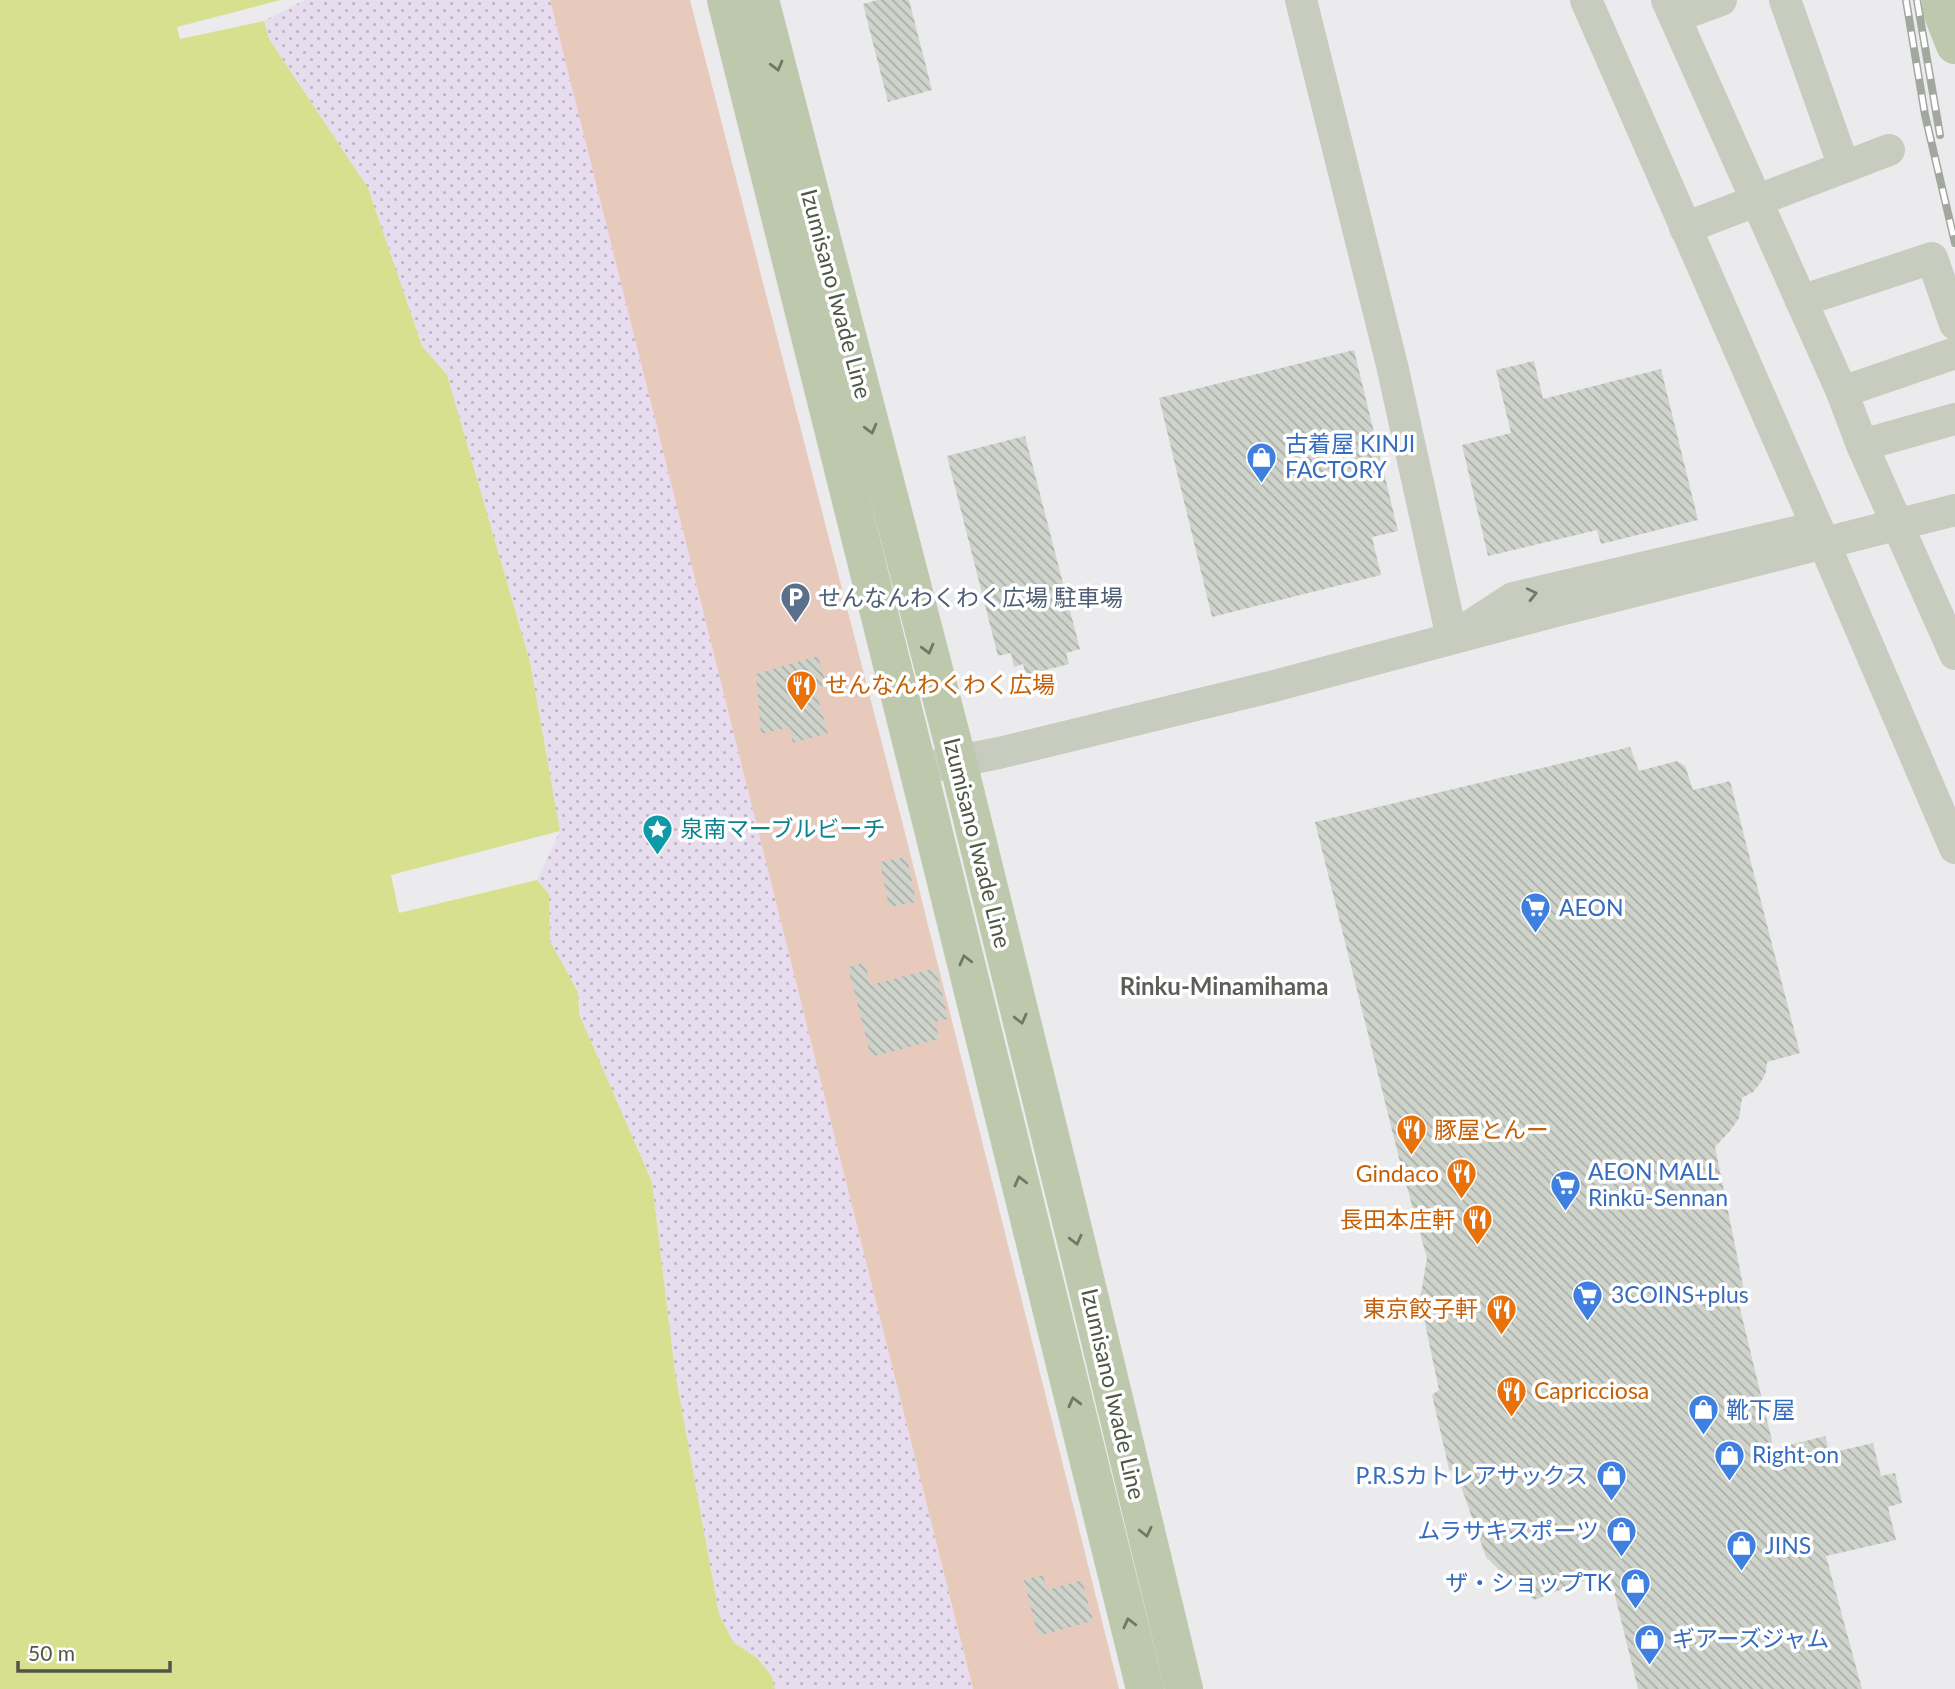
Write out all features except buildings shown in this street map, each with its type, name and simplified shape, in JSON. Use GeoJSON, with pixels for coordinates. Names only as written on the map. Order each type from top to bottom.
{"type":"FeatureCollection","features":[{"type":"Feature","properties":{"kind":"main road","name":"Izumisano Iwade Line"},"geometry":{"type":"LineString","coordinates":[[726,0],[1145,1689]]}},
{"type":"Feature","properties":{"kind":"main road","name":"Izumisano Iwade Line"},"geometry":{"type":"LineString","coordinates":[[760,0],[958,762],[1184,1689]]}},
{"type":"Feature","properties":{"kind":"main road"},"geometry":{"type":"LineString","coordinates":[[1941,0],[1940,7],[1955,45]]}},
{"type":"Feature","properties":{"kind":"street"},"geometry":{"type":"LineString","coordinates":[[1301,0],[1392,365],[1452,638]]}},
{"type":"Feature","properties":{"kind":"street"},"geometry":{"type":"LineString","coordinates":[[1586,0],[1955,848]]}},
{"type":"Feature","properties":{"kind":"street"},"geometry":{"type":"LineString","coordinates":[[1721,0],[1671,8],[1842,392],[1862,445],[1948,619],[1955,654]]}},
{"type":"Feature","properties":{"kind":"street"},"geometry":{"type":"LineString","coordinates":[[1785,0],[1844,167]]}},
{"type":"Feature","properties":{"kind":"street"},"geometry":{"type":"LineString","coordinates":[[1685,228],[1889,150]]}},
{"type":"Feature","properties":{"kind":"street"},"geometry":{"type":"LineString","coordinates":[[1801,301],[1932,258],[1955,324]]}},
{"type":"Feature","properties":{"kind":"street"},"geometry":{"type":"LineString","coordinates":[[1842,392],[1955,353]]}},
{"type":"Feature","properties":{"kind":"street"},"geometry":{"type":"LineString","coordinates":[[1862,445],[1955,419]]}},
{"type":"Feature","properties":{"kind":"street"},"geometry":{"type":"LineString","coordinates":[[918,769],[958,762],[1274,686],[1955,510]]}},
{"type":"Feature","properties":{"kind":"street"},"geometry":{"type":"LineString","coordinates":[[1452,638],[1513,598],[1817,527]]}},
{"type":"Feature","properties":{"kind":"sand","name":"泉南マーブルビーチ"},"geometry":{"type":"Polygon","coordinates":[[[305,0],[550,0],[973,1689],[775,1689],[771,1675],[757,1658],[733,1642],[719,1614],[675,1372],[652,1182],[579,1014],[578,992],[550,941],[549,894],[537,880],[560,831],[530,662],[447,376],[422,346],[368,188],[269,39],[264,21],[305,0]]]}},
{"type":"Feature","properties":{"kind":"shaded area"},"geometry":{"type":"Polygon","coordinates":[[[0,0],[281,0],[177,27],[180,39],[264,21],[269,39],[368,188],[422,346],[447,375],[530,662],[560,831],[391,875],[399,913],[537,880],[549,894],[550,941],[578,992],[579,1014],[652,1182],[675,1372],[719,1614],[733,1642],[757,1658],[771,1675],[775,1689],[0,1689],[0,0]]]}},
{"type":"Feature","properties":{"kind":"shaded area"},"geometry":{"type":"Polygon","coordinates":[[[550,0],[690,0],[903,825],[1119,1689],[973,1689],[550,0]]]}},
{"type":"Feature","properties":{"kind":"railway"},"geometry":{"type":"LineString","coordinates":[[1906,0],[1925,115],[1955,243]]}},
{"type":"Feature","properties":{"kind":"railway"},"geometry":{"type":"LineString","coordinates":[[1917,0],[1940,135]]}},
{"type":"Feature","properties":{"kind":"place","name":"古着屋 KINJI FACTORY"},"geometry":{"type":"Point","coordinates":[1262,484]}},
{"type":"Feature","properties":{"kind":"place","name":"せんなんわくわく広場 駐車場"},"geometry":{"type":"Point","coordinates":[795,625]}},
{"type":"Feature","properties":{"kind":"place","name":"せんなんわくわく広場"},"geometry":{"type":"Point","coordinates":[802,712]}},
{"type":"Feature","properties":{"kind":"place","name":"泉南マーブルビーチ"},"geometry":{"type":"Point","coordinates":[657,856]}},
{"type":"Feature","properties":{"kind":"place","name":"AEON"},"geometry":{"type":"Point","coordinates":[1536,935]}},
{"type":"Feature","properties":{"kind":"place","name":"豚屋とんー"},"geometry":{"type":"Point","coordinates":[1411,1157]}},
{"type":"Feature","properties":{"kind":"place","name":"Gindaco"},"geometry":{"type":"Point","coordinates":[1462,1201]}},
{"type":"Feature","properties":{"kind":"place","name":"AEON MALL Rinkū-Sennan"},"geometry":{"type":"Point","coordinates":[1565,1212]}},
{"type":"Feature","properties":{"kind":"place","name":"長田本庄軒"},"geometry":{"type":"Point","coordinates":[1478,1247]}},
{"type":"Feature","properties":{"kind":"place","name":"3COINS+plus"},"geometry":{"type":"Point","coordinates":[1588,1322]}},
{"type":"Feature","properties":{"kind":"place","name":"東京餃子軒"},"geometry":{"type":"Point","coordinates":[1501,1336]}},
{"type":"Feature","properties":{"kind":"place","name":"Capricciosa"},"geometry":{"type":"Point","coordinates":[1511,1418]}},
{"type":"Feature","properties":{"kind":"place","name":"靴下屋"},"geometry":{"type":"Point","coordinates":[1703,1437]}},
{"type":"Feature","properties":{"kind":"place","name":"Right-on"},"geometry":{"type":"Point","coordinates":[1729,1482]}},
{"type":"Feature","properties":{"kind":"place","name":"P.R.Sカトレアサックス"},"geometry":{"type":"Point","coordinates":[1611,1503]}},
{"type":"Feature","properties":{"kind":"place","name":"ムラサキスポーツ"},"geometry":{"type":"Point","coordinates":[1622,1558]}},
{"type":"Feature","properties":{"kind":"place","name":"JINS"},"geometry":{"type":"Point","coordinates":[1742,1573]}},
{"type":"Feature","properties":{"kind":"place","name":"ザ・ショップTK"},"geometry":{"type":"Point","coordinates":[1635,1610]}},
{"type":"Feature","properties":{"kind":"place","name":"ギアーズジャム"},"geometry":{"type":"Point","coordinates":[1649,1666]}},
{"type":"Feature","properties":{"kind":"district","name":"Rinku-Minamihama"},"geometry":{"type":"Point","coordinates":[1224,987]}}]}
